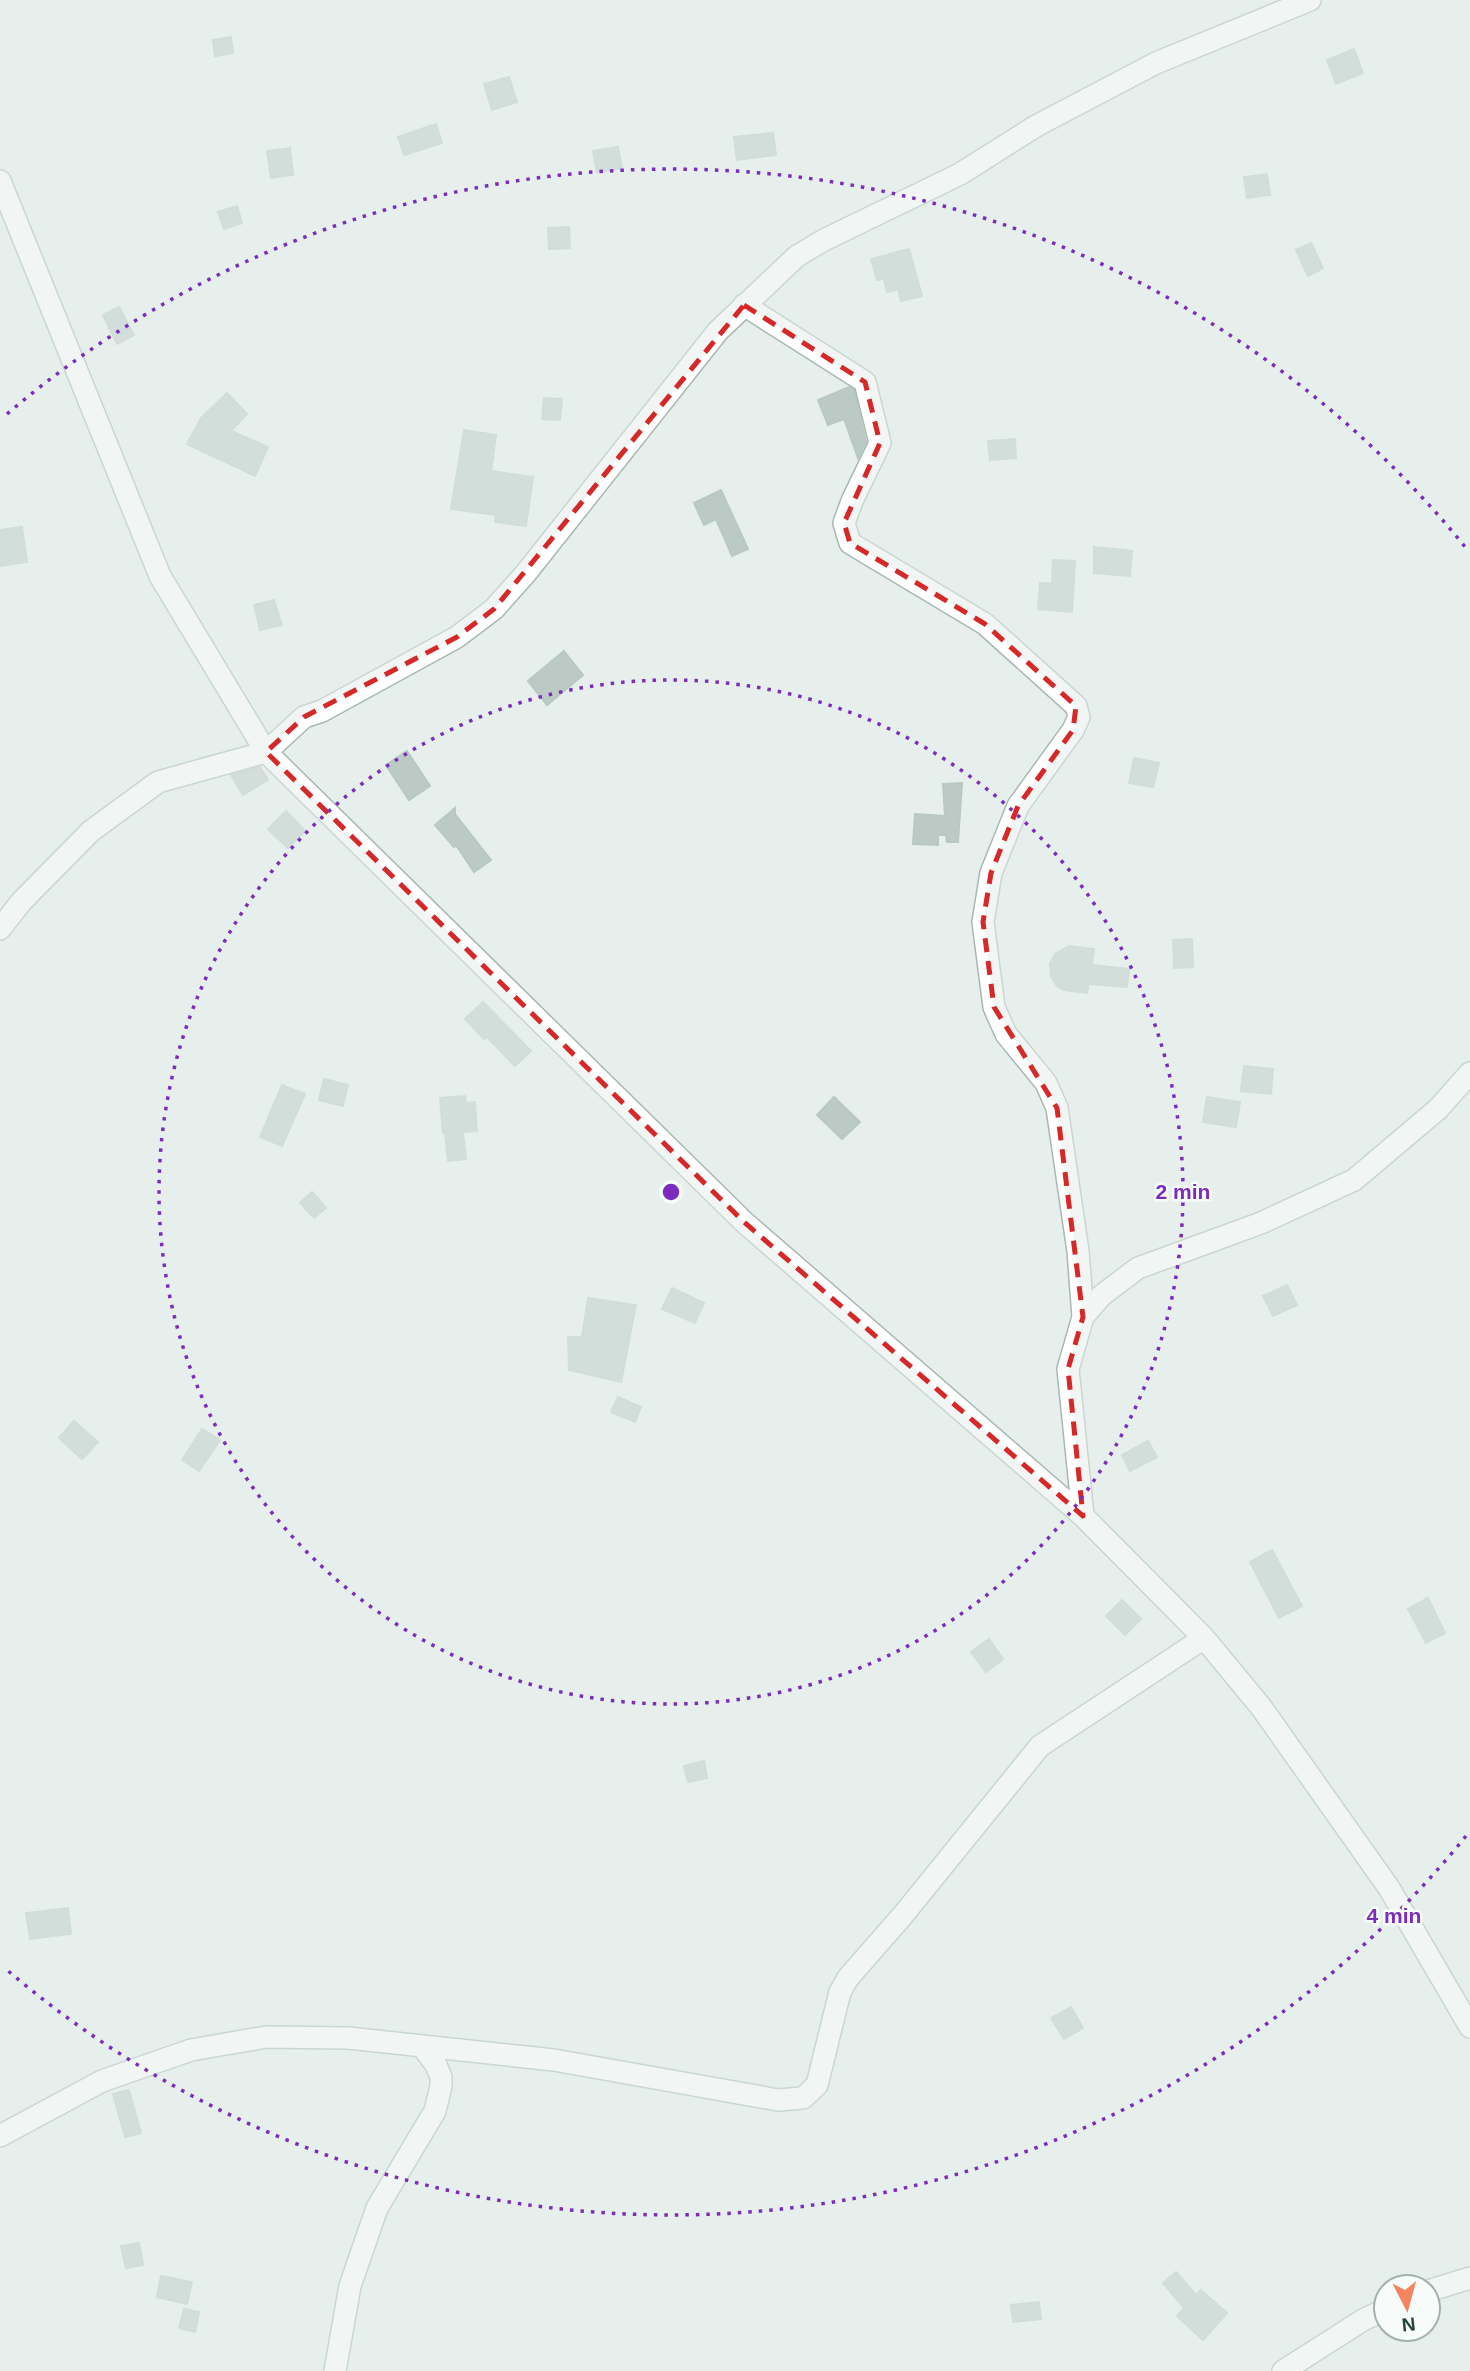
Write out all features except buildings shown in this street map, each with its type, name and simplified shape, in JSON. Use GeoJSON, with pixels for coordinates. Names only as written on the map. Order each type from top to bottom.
{"type":"FeatureCollection","features":[{"type":"Feature","properties":{"kind":"street"},"geometry":{"type":"LineString","coordinates":[[0,929],[21,902],[91,831],[158,782],[266,752],[304,718],[322,711],[457,637],[494,609],[526,573],[719,331],[797,256],[824,240],[960,174],[1036,126],[1156,62],[1310,0]]}},
{"type":"Feature","properties":{"kind":"street"},"geometry":{"type":"LineString","coordinates":[[0,181],[160,576],[266,752],[744,1222],[1083,1516],[1204,1638],[1261,1707],[1389,1888],[1470,2027]]}},
{"type":"Feature","properties":{"kind":"street"},"geometry":{"type":"LineString","coordinates":[[744,305],[865,382],[880,443],[852,500],[844,523],[850,543],[985,624],[1076,706],[1079,717],[1073,730],[1018,806],[990,873],[983,922],[994,1007],[1006,1034],[1046,1083],[1057,1108],[1078,1251],[1083,1317],[1068,1369],[1083,1516]]}},
{"type":"Feature","properties":{"kind":"street"},"geometry":{"type":"LineString","coordinates":[[1083,1317],[1101,1296],[1138,1268],[1261,1223],[1354,1180],[1438,1109],[1470,1073]]}},
{"type":"Feature","properties":{"kind":"street"},"geometry":{"type":"LineString","coordinates":[[0,2136],[102,2081],[191,2050],[265,2037],[348,2038],[554,2060],[778,2100],[803,2098],[817,2085],[841,1992],[848,1978],[903,1915],[1040,1746],[1204,1638]]}},
{"type":"Feature","properties":{"kind":"street"},"geometry":{"type":"LineString","coordinates":[[335,2371],[350,2286],[377,2208],[435,2111],[441,2077],[422,2046]]}},
{"type":"Feature","properties":{"kind":"street"},"geometry":{"type":"LineString","coordinates":[[1442,2287],[1470,2278]]}},
{"type":"Feature","properties":{"kind":"street"},"geometry":{"type":"LineString","coordinates":[[1283,2371],[1372,2316]]}},
{"type":"Feature","properties":{"kind":"highlighted area"},"geometry":{"type":"Polygon","coordinates":[[[744,305],[865,382],[880,443],[844,523],[850,543],[985,624],[1076,706],[1073,730],[1018,806],[991,873],[983,922],[994,1007],[1057,1108],[1083,1317],[1068,1369],[1083,1516],[744,1222],[266,752],[304,717],[457,637],[494,609],[744,305]]]}}]}
